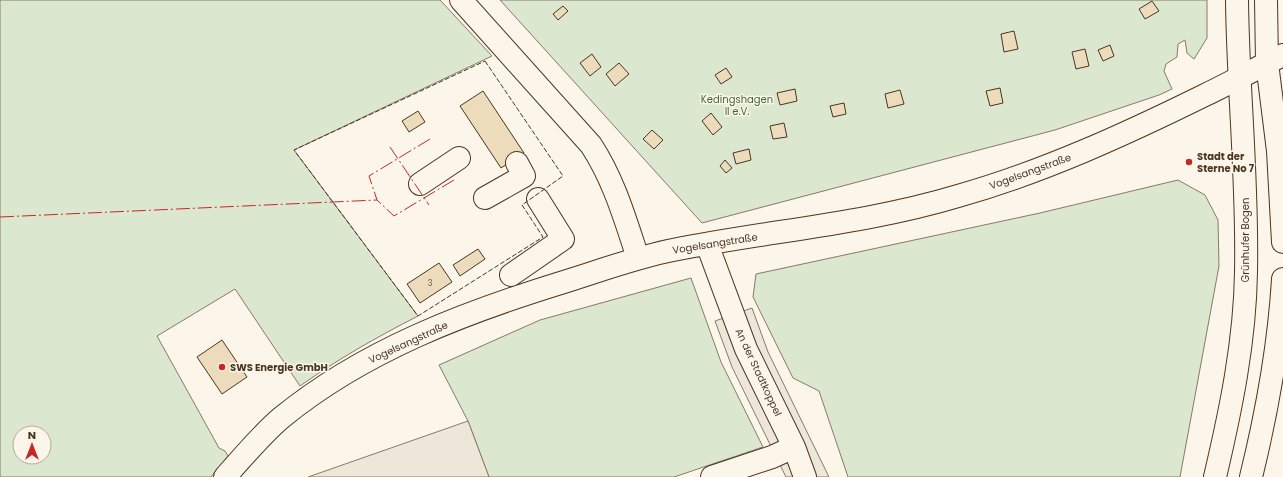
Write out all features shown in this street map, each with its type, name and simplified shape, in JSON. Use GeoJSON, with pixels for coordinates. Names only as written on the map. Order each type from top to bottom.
{"type":"FeatureCollection","features":[{"type":"Feature","properties":{"kind":"street"},"geometry":{"type":"LineString","coordinates":[[461,0],[594,150],[605,167],[614,186],[638,258]]}},
{"type":"Feature","properties":{"kind":"street","name":"Grünhufer Bogen"},"geometry":{"type":"LineString","coordinates":[[1215,477],[1237,374],[1243,324],[1246,272],[1246,212],[1237,0]]}},
{"type":"Feature","properties":{"kind":"street"},"geometry":{"type":"LineString","coordinates":[[1266,0],[1275,59],[1283,242]]}},
{"type":"Feature","properties":{"kind":"street","name":"Vogelsangstraße"},"geometry":{"type":"LineString","coordinates":[[225,477],[280,419],[324,387],[371,358],[436,327],[520,295],[638,258],[707,244],[881,216],[959,196],[1026,174],[1090,148],[1240,78],[1275,59]]}},
{"type":"Feature","properties":{"kind":"street"},"geometry":{"type":"LineString","coordinates":[[420,184],[458,158]]}},
{"type":"Feature","properties":{"kind":"street"},"geometry":{"type":"LineString","coordinates":[[485,198],[524,176],[517,163]]}},
{"type":"Feature","properties":{"kind":"street"},"geometry":{"type":"LineString","coordinates":[[520,295],[507,268],[563,239],[538,199]]}},
{"type":"Feature","properties":{"kind":"street","name":"An der Stadtkoppel"},"geometry":{"type":"LineString","coordinates":[[707,244],[746,349],[794,446],[805,477]]}},
{"type":"Feature","properties":{"kind":"street"},"geometry":{"type":"LineString","coordinates":[[1251,477],[1274,372],[1282,311],[1283,279]]}},
{"type":"Feature","properties":{"kind":"street"},"geometry":{"type":"LineString","coordinates":[[712,477],[772,457],[794,446]]}},
{"type":"Feature","properties":{"kind":"green space"},"geometry":{"type":"Polygon","coordinates":[[[0,0],[440,0],[492,56],[294,150],[418,316],[358,349],[300,386],[235,289],[157,336],[219,448],[225,451],[228,456],[211,477],[0,477],[0,0]]]}},
{"type":"Feature","properties":{"kind":"green space","name":"Kedingshagen II e.V."},"geometry":{"type":"Polygon","coordinates":[[[500,0],[1207,0],[1207,38],[1194,59],[1187,53],[1185,40],[1178,44],[1177,57],[1166,64],[1164,71],[1172,89],[1159,95],[1055,130],[702,223],[500,0]]]}},
{"type":"Feature","properties":{"kind":"green space"},"geometry":{"type":"Polygon","coordinates":[[[1178,180],[1205,195],[1218,220],[1219,266],[1180,477],[848,477],[819,391],[793,378],[753,297],[756,274],[1040,213],[1178,180]]]}},
{"type":"Feature","properties":{"kind":"green space"},"geometry":{"type":"Polygon","coordinates":[[[691,278],[721,362],[763,447],[674,477],[489,477],[468,421],[439,365],[540,320],[691,278]]]}},
{"type":"Feature","properties":{"kind":"shaded area"},"geometry":{"type":"Polygon","coordinates":[[[752,308],[768,352],[829,477],[786,477],[732,367],[715,321],[752,308]]]}},
{"type":"Feature","properties":{"kind":"shaded area"},"geometry":{"type":"Polygon","coordinates":[[[468,421],[489,477],[308,477],[468,421]]]}},
{"type":"Feature","properties":{"kind":"building"},"geometry":{"type":"Polygon","coordinates":[[[1152,1],[1159,11],[1145,19],[1139,9],[1152,1]]]}},
{"type":"Feature","properties":{"kind":"building"},"geometry":{"type":"Polygon","coordinates":[[[563,6],[568,11],[558,20],[553,14],[563,6]]]}},
{"type":"Feature","properties":{"kind":"building"},"geometry":{"type":"Polygon","coordinates":[[[1014,31],[1018,49],[1004,52],[1001,34],[1014,31]]]}},
{"type":"Feature","properties":{"kind":"building"},"geometry":{"type":"Polygon","coordinates":[[[1110,45],[1114,56],[1103,61],[1098,50],[1110,45]]]}},
{"type":"Feature","properties":{"kind":"building"},"geometry":{"type":"Polygon","coordinates":[[[1085,49],[1089,66],[1076,69],[1072,52],[1085,49]]]}},
{"type":"Feature","properties":{"kind":"building"},"geometry":{"type":"Polygon","coordinates":[[[592,54],[601,67],[590,76],[580,63],[592,54]]]}},
{"type":"Feature","properties":{"kind":"building"},"geometry":{"type":"Polygon","coordinates":[[[619,63],[629,74],[615,86],[606,74],[619,63]]]}},
{"type":"Feature","properties":{"kind":"building"},"geometry":{"type":"Polygon","coordinates":[[[726,68],[732,77],[721,84],[715,75],[726,68]]]}},
{"type":"Feature","properties":{"kind":"building"},"geometry":{"type":"Polygon","coordinates":[[[1000,88],[1003,103],[990,106],[986,91],[1000,88]]]}},
{"type":"Feature","properties":{"kind":"building"},"geometry":{"type":"Polygon","coordinates":[[[795,89],[797,101],[780,105],[777,93],[795,89]]]}},
{"type":"Feature","properties":{"kind":"building"},"geometry":{"type":"Polygon","coordinates":[[[900,90],[904,104],[888,108],[885,94],[900,90]]]}},
{"type":"Feature","properties":{"kind":"building"},"geometry":{"type":"Polygon","coordinates":[[[483,91],[524,153],[501,168],[460,106],[483,91]]]}},
{"type":"Feature","properties":{"kind":"building"},"geometry":{"type":"Polygon","coordinates":[[[844,103],[846,114],[833,117],[830,106],[844,103]]]}},
{"type":"Feature","properties":{"kind":"building"},"geometry":{"type":"Polygon","coordinates":[[[418,111],[425,122],[409,132],[402,121],[418,111]]]}},
{"type":"Feature","properties":{"kind":"building"},"geometry":{"type":"Polygon","coordinates":[[[711,113],[722,127],[713,135],[702,121],[711,113]]]}},
{"type":"Feature","properties":{"kind":"building"},"geometry":{"type":"Polygon","coordinates":[[[784,123],[787,137],[773,139],[770,126],[784,123]]]}},
{"type":"Feature","properties":{"kind":"building"},"geometry":{"type":"Polygon","coordinates":[[[652,130],[663,140],[654,149],[643,139],[652,130]]]}},
{"type":"Feature","properties":{"kind":"building"},"geometry":{"type":"Polygon","coordinates":[[[749,149],[751,160],[736,164],[733,153],[749,149]]]}},
{"type":"Feature","properties":{"kind":"building"},"geometry":{"type":"Polygon","coordinates":[[[725,160],[732,168],[726,173],[720,166],[725,160]]]}},
{"type":"Feature","properties":{"kind":"building"},"geometry":{"type":"Polygon","coordinates":[[[478,249],[485,259],[460,276],[453,265],[478,249]]]}},
{"type":"Feature","properties":{"kind":"building"},"geometry":{"type":"Polygon","coordinates":[[[439,263],[452,282],[420,303],[407,284],[439,263]]]}},
{"type":"Feature","properties":{"kind":"building","name":"SWS Energie GmbH"},"geometry":{"type":"Polygon","coordinates":[[[222,340],[247,377],[222,394],[197,357],[222,340]]]}},
{"type":"Feature","properties":{"kind":"fence"},"geometry":{"type":"LineString","coordinates":[[485,61],[563,176],[522,205],[543,237],[418,316],[294,150],[485,61]]}},
{"type":"Feature","properties":{"kind":"power"},"geometry":{"type":"LineString","coordinates":[[430,139],[369,176],[377,200],[394,216],[454,180]]}},
{"type":"Feature","properties":{"kind":"power"},"geometry":{"type":"LineString","coordinates":[[390,147],[429,205]]}},
{"type":"Feature","properties":{"kind":"power"},"geometry":{"type":"LineString","coordinates":[[0,217],[377,200]]}},
{"type":"Feature","properties":{"kind":"place","name":"Stadt der Sterne No 7"},"geometry":{"type":"Point","coordinates":[1189,162]}},
{"type":"Feature","properties":{"kind":"place","name":"SWS Energie GmbH"},"geometry":{"type":"Point","coordinates":[222,367]}}]}
